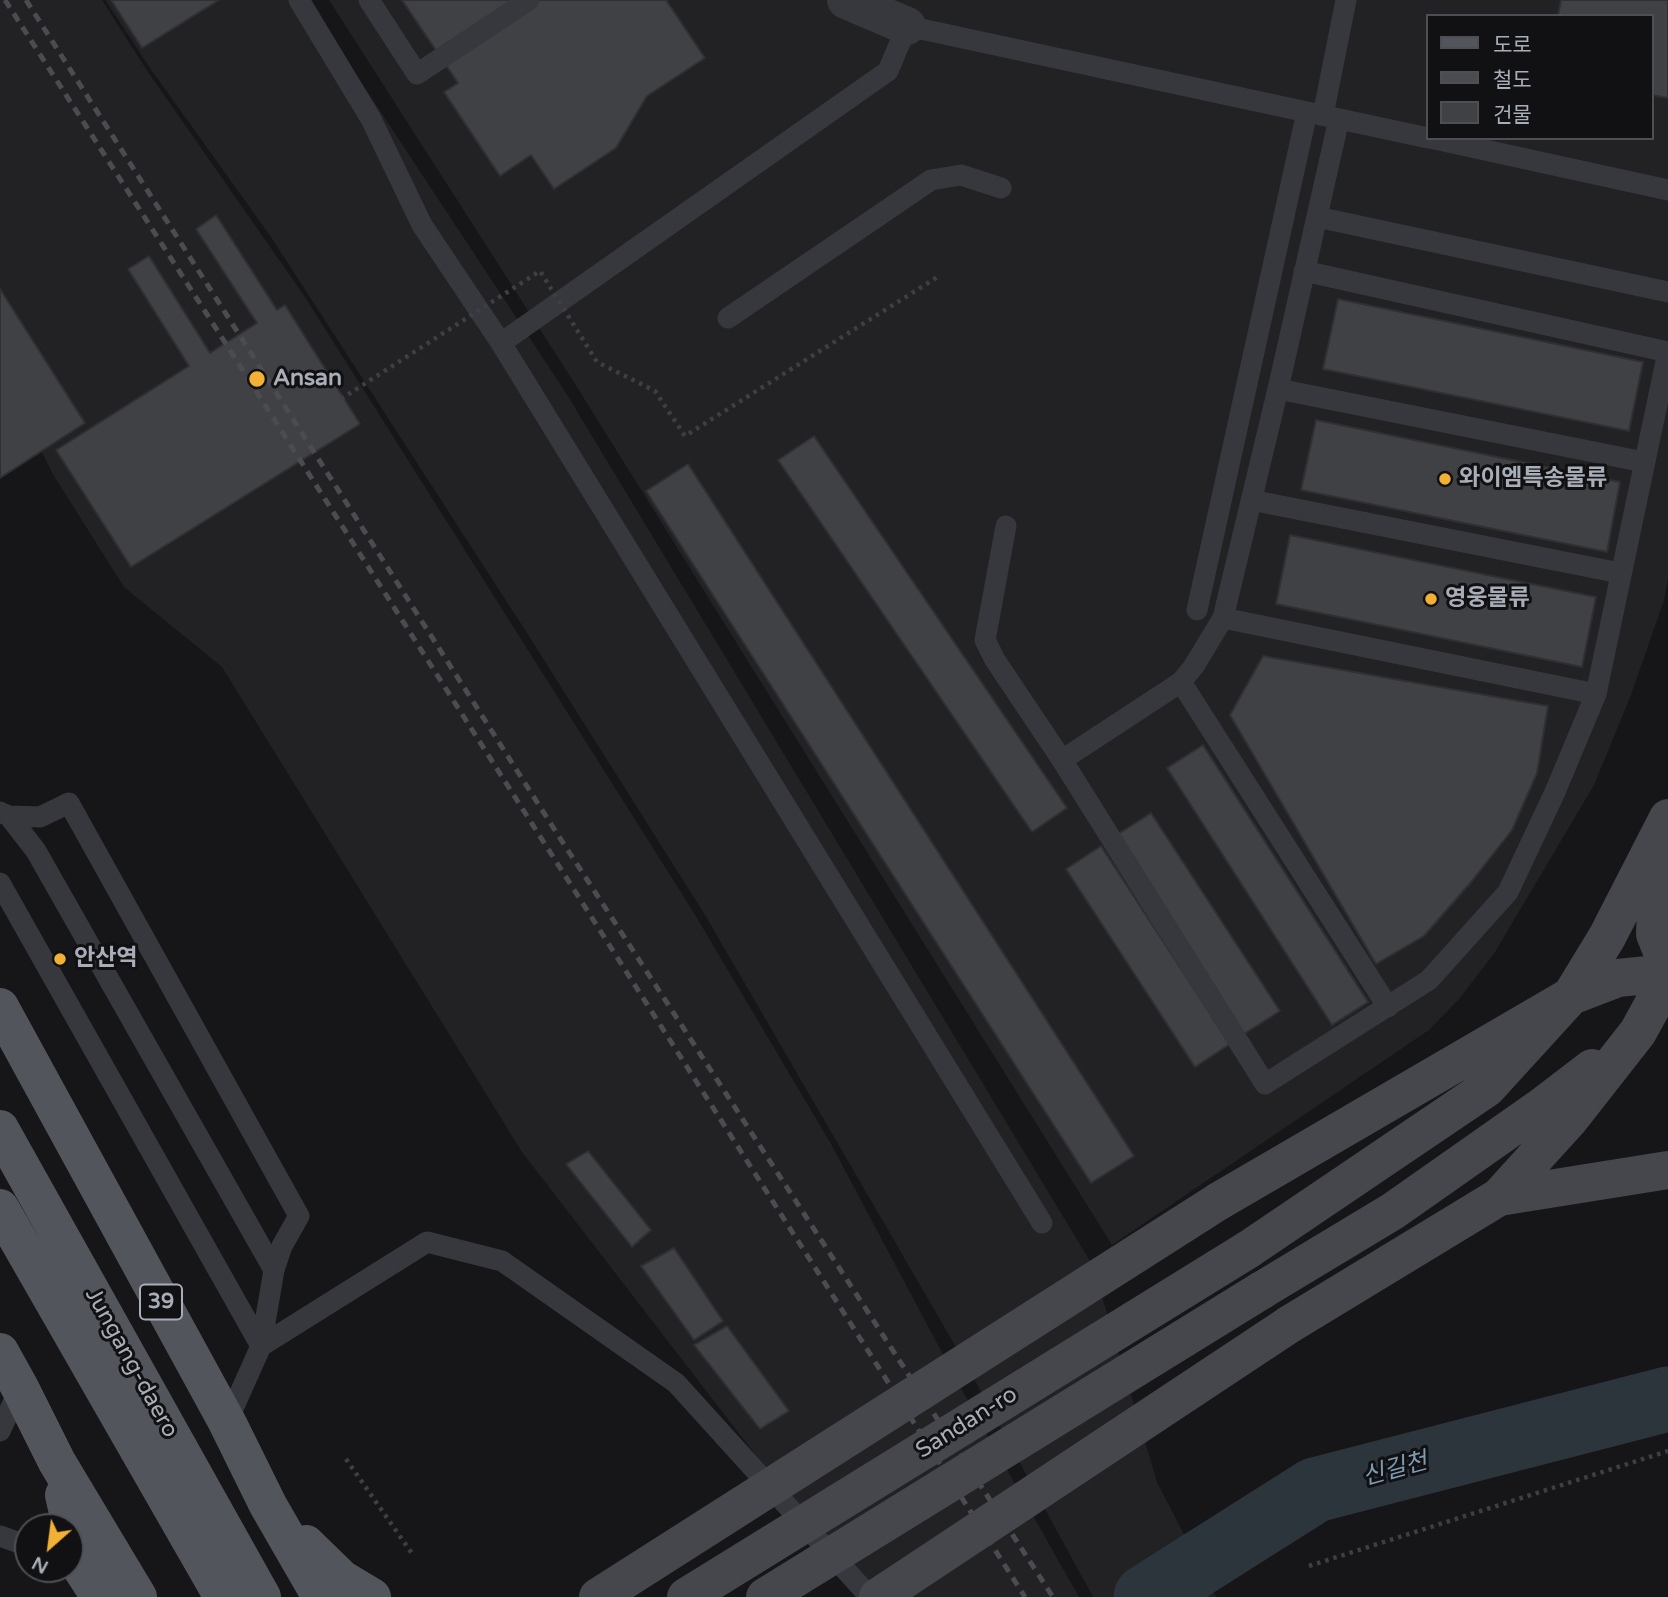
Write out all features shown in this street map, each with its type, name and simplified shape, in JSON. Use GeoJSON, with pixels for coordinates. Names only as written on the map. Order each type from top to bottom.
{"type":"FeatureCollection","features":[{"type":"Feature","properties":{"kind":"main road"},"geometry":{"type":"LineString","coordinates":[[1668,820],[1658,867],[1655,923],[1655,934],[1668,967]]}},
{"type":"Feature","properties":{"kind":"main road","name":"Sandan-ro"},"geometry":{"type":"LineString","coordinates":[[685,1597],[1249,1248],[1487,1088],[1571,996],[1607,937],[1668,820]]}},
{"type":"Feature","properties":{"kind":"main road"},"geometry":{"type":"LineString","coordinates":[[598,1597],[1219,1201],[1571,996],[1618,978],[1668,975]]}},
{"type":"Feature","properties":{"kind":"main road"},"geometry":{"type":"LineString","coordinates":[[878,1597],[1290,1324],[1499,1197],[1569,1120],[1638,1032],[1668,975]]}},
{"type":"Feature","properties":{"kind":"main road","name":"39"},"geometry":{"type":"LineString","coordinates":[[0,1007],[227,1422],[268,1505],[321,1597]]}},
{"type":"Feature","properties":{"kind":"main road","name":"Sandan-ro"},"geometry":{"type":"LineString","coordinates":[[765,1597],[1392,1211],[1541,1107],[1638,1032]]}},
{"type":"Feature","properties":{"kind":"main road","name":"Jungang-daero"},"geometry":{"type":"LineString","coordinates":[[0,1129],[262,1597]]}},
{"type":"Feature","properties":{"kind":"main road"},"geometry":{"type":"LineString","coordinates":[[1499,1197],[1668,1170]]}},
{"type":"Feature","properties":{"kind":"main road","name":"Jungang-daero"},"geometry":{"type":"LineString","coordinates":[[0,1208],[223,1597]]}},
{"type":"Feature","properties":{"kind":"main road"},"geometry":{"type":"LineString","coordinates":[[0,1352],[57,1462],[138,1597]]}},
{"type":"Feature","properties":{"kind":"main road"},"geometry":{"type":"LineString","coordinates":[[57,1462],[69,1513]]}},
{"type":"Feature","properties":{"kind":"main road"},"geometry":{"type":"LineString","coordinates":[[268,1505],[342,1579],[372,1597]]}},
{"type":"Feature","properties":{"kind":"street"},"geometry":{"type":"LineString","coordinates":[[846,0],[907,26]]}},
{"type":"Feature","properties":{"kind":"lane"},"geometry":{"type":"LineString","coordinates":[[299,0],[371,119],[422,225],[501,343],[1042,1223]]}},
{"type":"Feature","properties":{"kind":"lane"},"geometry":{"type":"LineString","coordinates":[[369,0],[416,74],[529,0]]}},
{"type":"Feature","properties":{"kind":"lane"},"geometry":{"type":"LineString","coordinates":[[1235,565],[1197,610],[1323,115],[1346,0]]}},
{"type":"Feature","properties":{"kind":"lane"},"geometry":{"type":"LineString","coordinates":[[501,343],[888,71],[907,26],[1426,137]]}},
{"type":"Feature","properties":{"kind":"lane"},"geometry":{"type":"LineString","coordinates":[[1062,760],[1181,682],[1223,618],[1317,217],[1323,115]]}},
{"type":"Feature","properties":{"kind":"lane"},"geometry":{"type":"LineString","coordinates":[[1438,140],[1668,190]]}},
{"type":"Feature","properties":{"kind":"lane"},"geometry":{"type":"LineString","coordinates":[[729,318],[931,180],[961,175],[1001,188]]}},
{"type":"Feature","properties":{"kind":"lane"},"geometry":{"type":"LineString","coordinates":[[1317,217],[1668,292]]}},
{"type":"Feature","properties":{"kind":"lane"},"geometry":{"type":"LineString","coordinates":[[1006,526],[985,640],[995,660],[1062,760],[1265,1084],[1429,981],[1508,892],[1555,792],[1596,694],[1668,352],[1304,271]]}},
{"type":"Feature","properties":{"kind":"lane"},"geometry":{"type":"LineString","coordinates":[[1278,389],[1644,462]]}},
{"type":"Feature","properties":{"kind":"lane"},"geometry":{"type":"LineString","coordinates":[[1251,500],[1620,573]]}},
{"type":"Feature","properties":{"kind":"lane"},"geometry":{"type":"LineString","coordinates":[[1208,559],[1235,565]]}},
{"type":"Feature","properties":{"kind":"lane"},"geometry":{"type":"LineString","coordinates":[[1223,618],[1596,694]]}},
{"type":"Feature","properties":{"kind":"lane"},"geometry":{"type":"LineString","coordinates":[[1181,682],[1388,1007]]}},
{"type":"Feature","properties":{"kind":"lane"},"geometry":{"type":"LineString","coordinates":[[5,814],[40,817],[69,803],[299,1216],[282,1246],[274,1270],[261,1346],[227,1422]]}},
{"type":"Feature","properties":{"kind":"lane"},"geometry":{"type":"LineString","coordinates":[[5,814],[36,851],[274,1270]]}},
{"type":"Feature","properties":{"kind":"lane"},"geometry":{"type":"LineString","coordinates":[[0,883],[261,1346]]}},
{"type":"Feature","properties":{"kind":"lane"},"geometry":{"type":"LineString","coordinates":[[261,1346],[427,1242],[502,1261],[676,1383],[870,1597]]}},
{"type":"Feature","properties":{"kind":"lane"},"geometry":{"type":"LineString","coordinates":[[0,1432],[20,1388]]}},
{"type":"Feature","properties":{"kind":"path"},"geometry":{"type":"LineString","coordinates":[[341,399],[540,271],[597,362],[655,391],[685,436],[939,276]]}},
{"type":"Feature","properties":{"kind":"path"},"geometry":{"type":"LineString","coordinates":[[1309,1566],[1668,1451]]}},
{"type":"Feature","properties":{"kind":"path"},"geometry":{"type":"LineString","coordinates":[[346,1459],[412,1555]]}},
{"type":"Feature","properties":{"kind":"shaded area"},"geometry":{"type":"Polygon","coordinates":[[[0,0],[102,0],[148,72],[305,297],[694,913],[831,1144],[962,1390],[1079,1597],[865,1597],[522,1152],[222,667],[124,587],[54,476],[0,371],[0,0]]]}},
{"type":"Feature","properties":{"kind":"shaded area"},"geometry":{"type":"Polygon","coordinates":[[[105,0],[307,0],[566,393],[1093,1266],[1157,1482],[1216,1597],[1093,1597],[963,1359],[705,915],[271,237],[150,68],[105,0]]]}},
{"type":"Feature","properties":{"kind":"shaded area"},"geometry":{"type":"Polygon","coordinates":[[[329,0],[1668,0],[1668,578],[1664,600],[1631,695],[1594,785],[1495,952],[1460,998],[1429,1030],[1112,1245],[575,384],[329,0]]]}},
{"type":"Feature","properties":{"kind":"building"},"geometry":{"type":"Polygon","coordinates":[[[111,0],[219,0],[142,48],[111,0]]]}},
{"type":"Feature","properties":{"kind":"building"},"geometry":{"type":"Polygon","coordinates":[[[402,0],[666,0],[705,58],[647,96],[616,148],[554,189],[531,155],[500,176],[444,92],[458,83],[402,0]]]}},
{"type":"Feature","properties":{"kind":"building"},"geometry":{"type":"Polygon","coordinates":[[[1561,0],[1668,0],[1668,98],[1654,95],[1654,14],[1558,14],[1561,0]]]}},
{"type":"Feature","properties":{"kind":"building"},"geometry":{"type":"Polygon","coordinates":[[[216,215],[277,310],[285,305],[360,424],[131,567],[56,450],[189,366],[128,269],[149,256],[210,353],[257,323],[196,229],[216,215]]]}},
{"type":"Feature","properties":{"kind":"building"},"geometry":{"type":"Polygon","coordinates":[[[0,289],[85,423],[0,478],[0,289]]]}},
{"type":"Feature","properties":{"kind":"building"},"geometry":{"type":"Polygon","coordinates":[[[1338,299],[1643,362],[1629,431],[1323,369],[1338,299]]]}},
{"type":"Feature","properties":{"kind":"building"},"geometry":{"type":"Polygon","coordinates":[[[1316,420],[1620,482],[1607,552],[1301,490],[1316,420]]]}},
{"type":"Feature","properties":{"kind":"building"},"geometry":{"type":"Polygon","coordinates":[[[814,436],[1067,808],[1032,832],[778,460],[814,436]]]}},
{"type":"Feature","properties":{"kind":"building"},"geometry":{"type":"Polygon","coordinates":[[[688,464],[1134,1156],[1091,1183],[646,491],[688,464]]]}},
{"type":"Feature","properties":{"kind":"building"},"geometry":{"type":"Polygon","coordinates":[[[1290,535],[1596,597],[1582,667],[1276,604],[1290,535]]]}},
{"type":"Feature","properties":{"kind":"building"},"geometry":{"type":"Polygon","coordinates":[[[1263,656],[1548,706],[1537,773],[1512,830],[1424,936],[1376,964],[1230,715],[1263,656]]]}},
{"type":"Feature","properties":{"kind":"building"},"geometry":{"type":"Polygon","coordinates":[[[1203,745],[1368,1002],[1332,1025],[1167,768],[1203,745]]]}},
{"type":"Feature","properties":{"kind":"building"},"geometry":{"type":"Polygon","coordinates":[[[1151,813],[1280,1011],[1244,1034],[1115,836],[1151,813]]]}},
{"type":"Feature","properties":{"kind":"building"},"geometry":{"type":"Polygon","coordinates":[[[1101,846],[1230,1044],[1195,1067],[1066,869],[1101,846]]]}},
{"type":"Feature","properties":{"kind":"building"},"geometry":{"type":"Polygon","coordinates":[[[588,1151],[651,1230],[632,1247],[566,1164],[588,1151]]]}},
{"type":"Feature","properties":{"kind":"building"},"geometry":{"type":"Polygon","coordinates":[[[674,1248],[723,1321],[694,1340],[641,1266],[674,1248]]]}},
{"type":"Feature","properties":{"kind":"building"},"geometry":{"type":"Polygon","coordinates":[[[727,1326],[789,1411],[760,1429],[694,1345],[727,1326]]]}},
{"type":"Feature","properties":{"kind":"waterway","name":"신길천"},"geometry":{"type":"LineString","coordinates":[[1146,1597],[1315,1490],[1668,1399]]}},
{"type":"Feature","properties":{"kind":"railway"},"geometry":{"type":"LineString","coordinates":[[5,0],[1025,1597]]}},
{"type":"Feature","properties":{"kind":"railway"},"geometry":{"type":"LineString","coordinates":[[26,0],[558,835],[1053,1597]]}},
{"type":"Feature","properties":{"kind":"place","name":"Ansan"},"geometry":{"type":"Point","coordinates":[257,379]}},
{"type":"Feature","properties":{"kind":"place","name":"와이엠특송물류"},"geometry":{"type":"Point","coordinates":[1445,479]}},
{"type":"Feature","properties":{"kind":"place","name":"영웅물류"},"geometry":{"type":"Point","coordinates":[1431,599]}},
{"type":"Feature","properties":{"kind":"place","name":"안산역"},"geometry":{"type":"Point","coordinates":[60,959]}}]}
